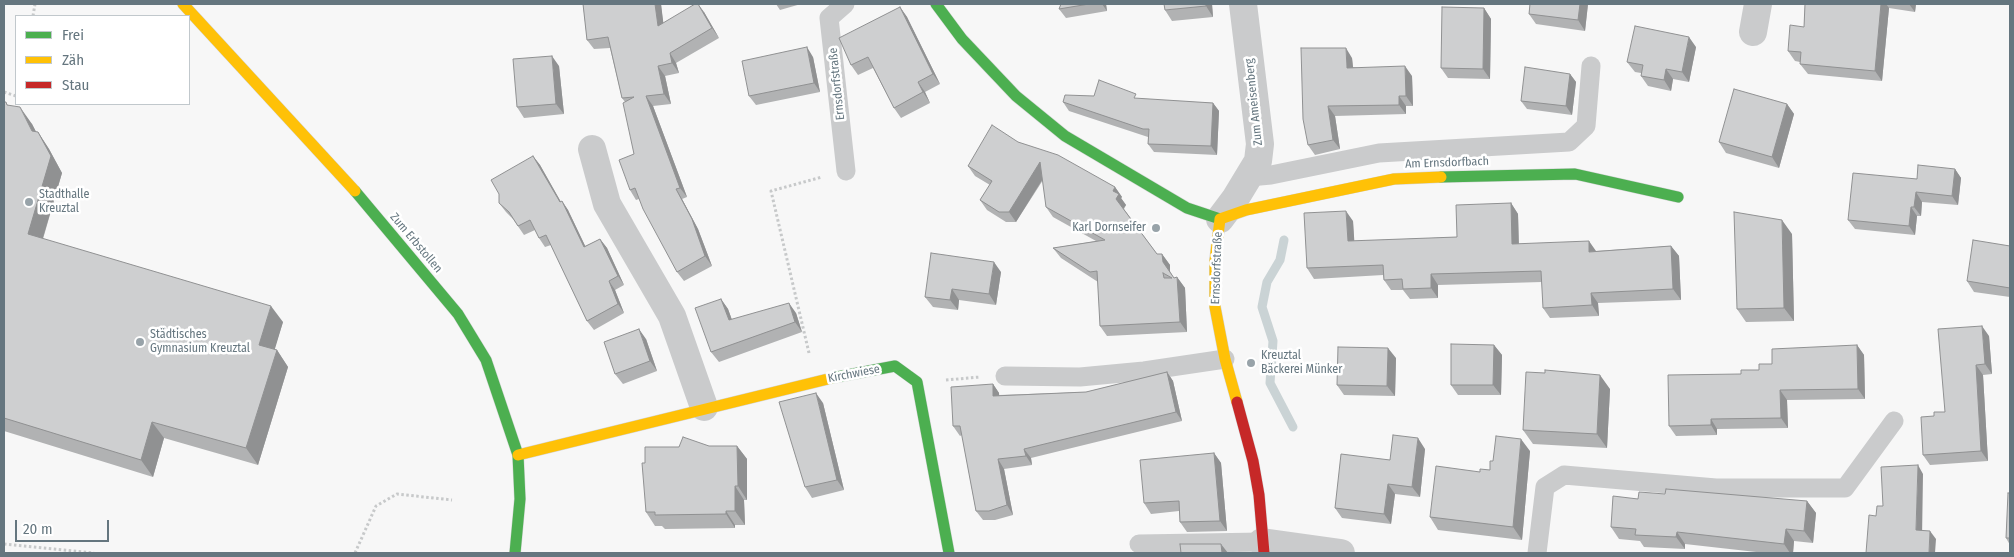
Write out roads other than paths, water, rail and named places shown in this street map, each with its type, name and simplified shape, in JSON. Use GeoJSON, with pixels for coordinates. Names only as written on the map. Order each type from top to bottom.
{"type":"FeatureCollection","features":[{"type":"Feature","properties":{"kind":"street","name":"Zum Erbstollen"},"geometry":{"type":"LineString","coordinates":[[183,4],[359,196],[458,314],[486,360],[518,455],[520,499],[515,553]]}},
{"type":"Feature","properties":{"kind":"street","name":"Ernsdorfstraße"},"geometry":{"type":"LineString","coordinates":[[936,4],[962,40],[1016,96],[1065,136],[1187,208],[1220,219],[1215,262],[1215,307],[1226,360],[1253,461],[1259,495],[1263,548]]}},
{"type":"Feature","properties":{"kind":"street","name":"Zum Ameisenberg"},"geometry":{"type":"LineString","coordinates":[[1220,219],[1250,177],[1258,161],[1260,144],[1243,4]]}},
{"type":"Feature","properties":{"kind":"street"},"geometry":{"type":"LineString","coordinates":[[1753,32],[1758,4]]}},
{"type":"Feature","properties":{"kind":"street"},"geometry":{"type":"LineString","coordinates":[[592,149],[607,204],[672,316],[704,407]]}},
{"type":"Feature","properties":{"kind":"street","name":"Am Ernsdorfbach"},"geometry":{"type":"LineString","coordinates":[[1220,219],[1246,210],[1394,179],[1575,174],[1678,197]]}},
{"type":"Feature","properties":{"kind":"street","name":"Kirchwiese"},"geometry":{"type":"LineString","coordinates":[[518,455],[704,407],[815,381],[895,366],[917,382],[949,553]]}},
{"type":"Feature","properties":{"kind":"street"},"geometry":{"type":"LineString","coordinates":[[1263,548],[1341,553]]}},
{"type":"Feature","properties":{"kind":"lane","name":"Ernsdorfstraße"},"geometry":{"type":"LineString","coordinates":[[845,4],[829,18],[846,171]]}},
{"type":"Feature","properties":{"kind":"lane"},"geometry":{"type":"LineString","coordinates":[[1250,177],[1270,175],[1379,153],[1569,142],[1586,126],[1591,66]]}},
{"type":"Feature","properties":{"kind":"lane"},"geometry":{"type":"LineString","coordinates":[[1005,376],[1080,377],[1226,360]]}},
{"type":"Feature","properties":{"kind":"lane"},"geometry":{"type":"LineString","coordinates":[[1537,553],[1545,487],[1564,475],[1716,488],[1846,488],[1894,422]]}},
{"type":"Feature","properties":{"kind":"lane"},"geometry":{"type":"LineString","coordinates":[[1139,544],[1263,548]]}},
{"type":"Feature","properties":{"kind":"waterway"},"geometry":{"type":"LineString","coordinates":[[1284,240],[1280,260],[1267,282],[1262,307],[1273,341],[1270,383],[1293,427]]}},
{"type":"Feature","properties":{"kind":"place","name":"Stadthalle Kreuztal"},"geometry":{"type":"Point","coordinates":[29,202]}},
{"type":"Feature","properties":{"kind":"place","name":"Karl Dornseifer"},"geometry":{"type":"Point","coordinates":[1156,228]}},
{"type":"Feature","properties":{"kind":"place","name":"Städtisches Gymnasium Kreuztal"},"geometry":{"type":"Point","coordinates":[140,342]}},
{"type":"Feature","properties":{"kind":"place","name":"Kreuztal Bäckerei Münker"},"geometry":{"type":"Point","coordinates":[1251,363]}}]}
